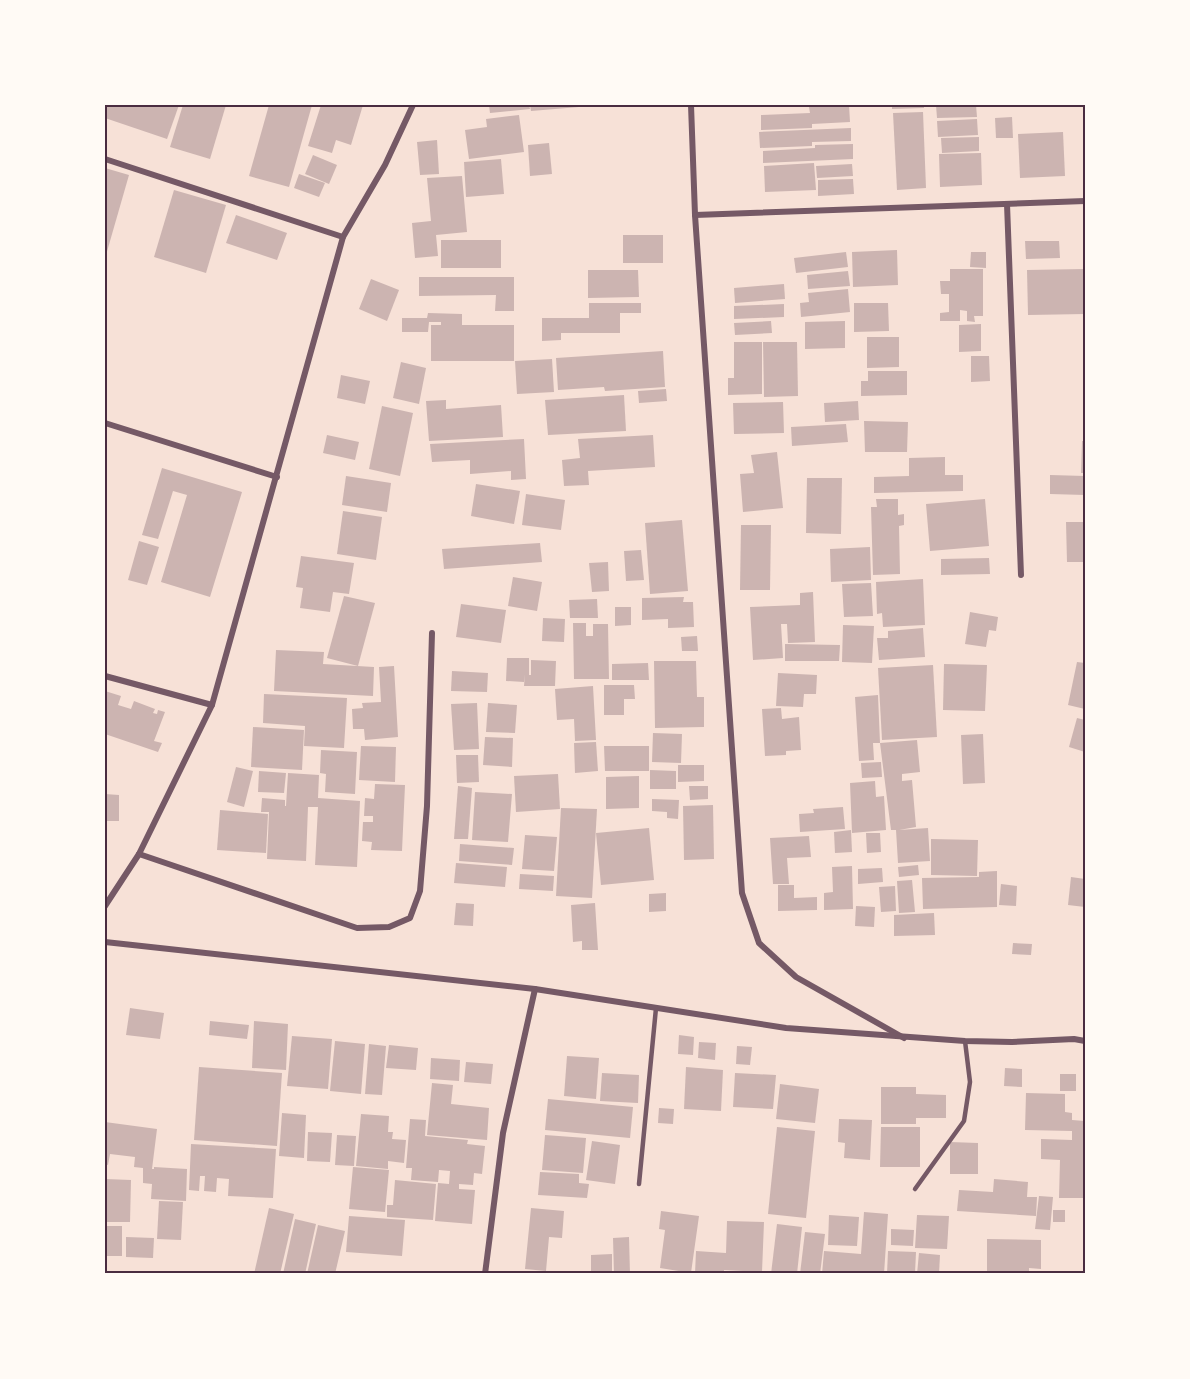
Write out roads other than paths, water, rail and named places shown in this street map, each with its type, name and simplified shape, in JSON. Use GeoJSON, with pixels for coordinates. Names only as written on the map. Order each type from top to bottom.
{"type":"FeatureCollection","features":[{"type":"Feature","properties":{"kind":"street"},"geometry":{"type":"LineString","coordinates":[[105,906],[139,854],[212,705],[343,237],[385,165],[413,105]]}},
{"type":"Feature","properties":{"kind":"street"},"geometry":{"type":"LineString","coordinates":[[691,105],[695,215],[742,893],[759,943],[796,977],[904,1038]]}},
{"type":"Feature","properties":{"kind":"street"},"geometry":{"type":"LineString","coordinates":[[105,159],[343,237]]}},
{"type":"Feature","properties":{"kind":"street"},"geometry":{"type":"LineString","coordinates":[[695,215],[1085,201]]}},
{"type":"Feature","properties":{"kind":"street"},"geometry":{"type":"LineString","coordinates":[[1007,204],[1021,574]]}},
{"type":"Feature","properties":{"kind":"street"},"geometry":{"type":"LineString","coordinates":[[105,423],[277,477]]}},
{"type":"Feature","properties":{"kind":"street"},"geometry":{"type":"LineString","coordinates":[[139,854],[357,928],[389,927],[410,918],[420,891],[425,838],[432,633]]}},
{"type":"Feature","properties":{"kind":"street"},"geometry":{"type":"LineString","coordinates":[[105,676],[212,705]]}},
{"type":"Feature","properties":{"kind":"street"},"geometry":{"type":"LineString","coordinates":[[105,942],[535,990],[786,1028],[965,1041],[1074,1039],[1085,1041]]}},
{"type":"Feature","properties":{"kind":"street"},"geometry":{"type":"LineString","coordinates":[[485,1274],[503,1133],[535,990]]}},
{"type":"Feature","properties":{"kind":"lane"},"geometry":{"type":"LineString","coordinates":[[639,1184],[656,1008]]}},
{"type":"Feature","properties":{"kind":"lane"},"geometry":{"type":"LineString","coordinates":[[915,1189],[964,1120],[970,1082],[965,1041]]}}]}
